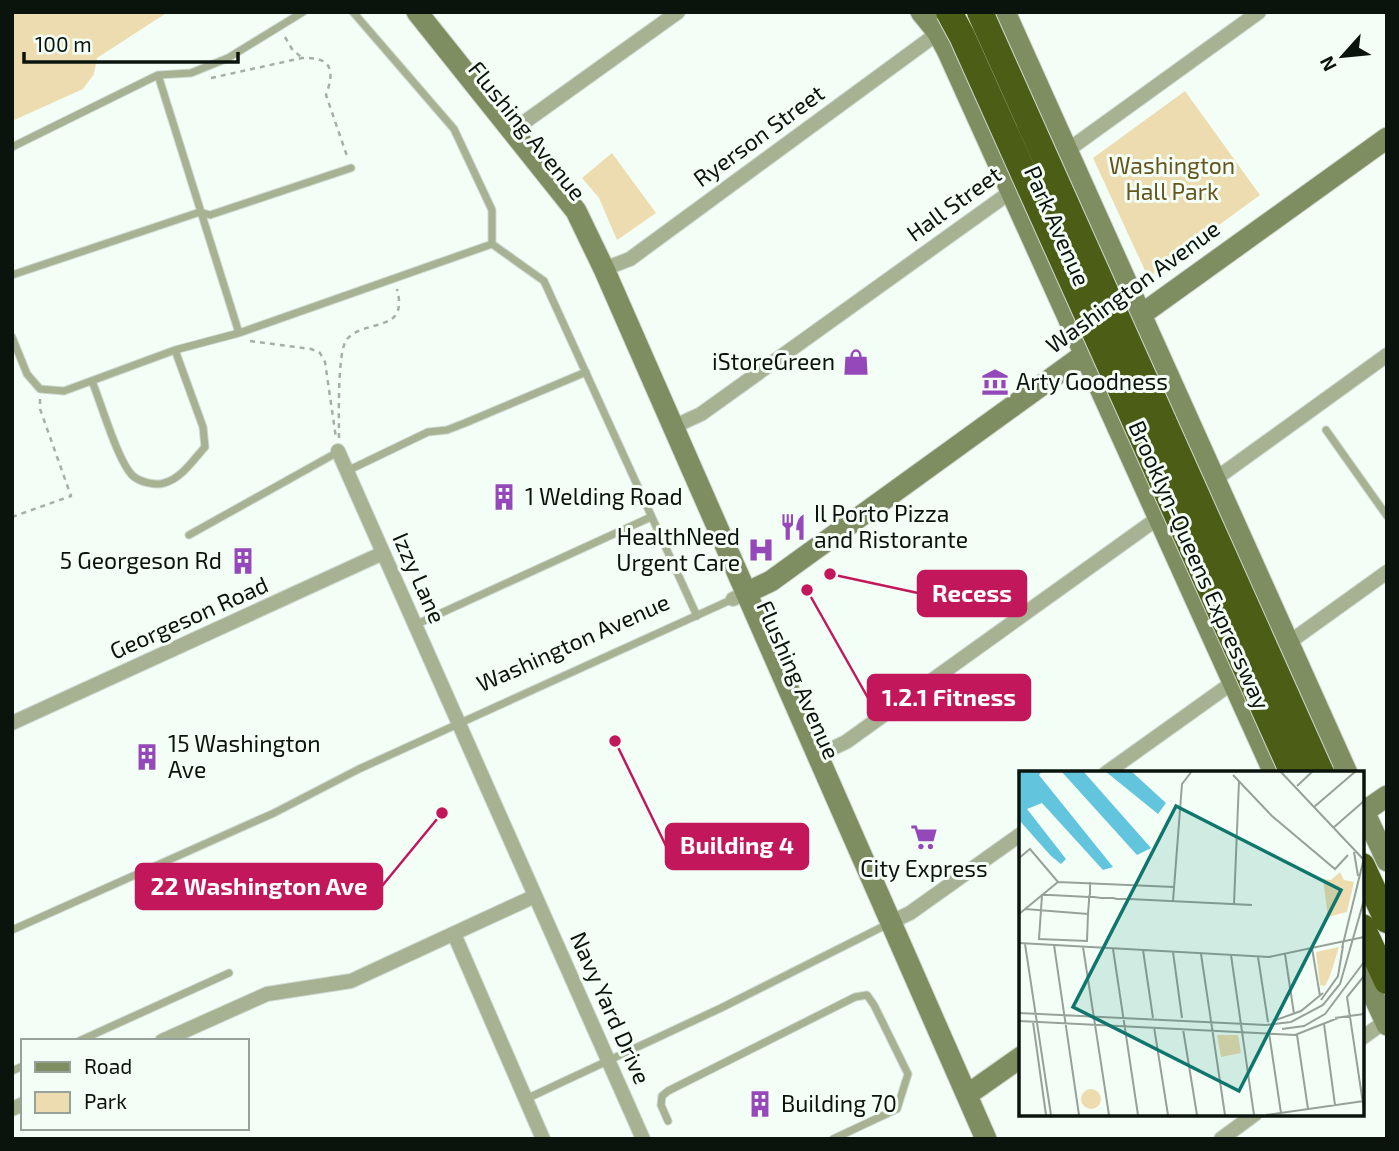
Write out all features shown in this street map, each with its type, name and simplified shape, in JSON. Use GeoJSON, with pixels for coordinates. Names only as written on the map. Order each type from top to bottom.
{"type":"FeatureCollection","features":[{"type":"Feature","properties":{"kind":"highway","name":"Brooklyn-Queens Expressway"},"geometry":{"type":"LineString","coordinates":[[980,12],[1320,771]]}},
{"type":"Feature","properties":{"kind":"highway","name":"Brooklyn-Queens Expressway"},"geometry":{"type":"LineString","coordinates":[[944,23],[962,36],[1292,771]]}},
{"type":"Feature","properties":{"kind":"highway"},"geometry":{"type":"LineString","coordinates":[[1364,870],[1387,920]]}},
{"type":"Feature","properties":{"kind":"highway"},"geometry":{"type":"LineString","coordinates":[[1364,931],[1387,981]]}},
{"type":"Feature","properties":{"kind":"main road","name":"Flushing Avenue"},"geometry":{"type":"LineString","coordinates":[[417,12],[576,211],[673,427],[740,596],[816,756],[986,1139]]}},
{"type":"Feature","properties":{"kind":"main road","name":"Park Avenue"},"geometry":{"type":"LineString","coordinates":[[921,12],[944,23],[1012,191],[1273,771]]}},
{"type":"Feature","properties":{"kind":"main road","name":"Park Avenue"},"geometry":{"type":"LineString","coordinates":[[1004,12],[1346,771]]}},
{"type":"Feature","properties":{"kind":"main road","name":"Washington Avenue"},"geometry":{"type":"LineString","coordinates":[[740,596],[771,581],[1387,138]]}},
{"type":"Feature","properties":{"kind":"main road"},"geometry":{"type":"LineString","coordinates":[[1364,810],[1387,796]]}},
{"type":"Feature","properties":{"kind":"main road"},"geometry":{"type":"LineString","coordinates":[[1364,813],[1387,861]]}},
{"type":"Feature","properties":{"kind":"main road"},"geometry":{"type":"LineString","coordinates":[[1364,975],[1386,1022]]}},
{"type":"Feature","properties":{"kind":"main road"},"geometry":{"type":"LineString","coordinates":[[967,1095],[1019,1058]]}},
{"type":"Feature","properties":{"kind":"street"},"geometry":{"type":"LineString","coordinates":[[512,131],[678,12]]}},
{"type":"Feature","properties":{"kind":"street","name":"Hall Street"},"geometry":{"type":"LineString","coordinates":[[673,427],[701,414],[1259,12]]}},
{"type":"Feature","properties":{"kind":"street","name":"Ryerson Street"},"geometry":{"type":"LineString","coordinates":[[604,269],[630,259],[944,23]]}},
{"type":"Feature","properties":{"kind":"street"},"geometry":{"type":"LineString","coordinates":[[1214,480],[1387,355]]}},
{"type":"Feature","properties":{"kind":"street","name":"Izzy Lane"},"geometry":{"type":"LineString","coordinates":[[338,451],[459,723]]}},
{"type":"Feature","properties":{"kind":"street"},"geometry":{"type":"LineString","coordinates":[[816,756],[846,742],[1158,518]]}},
{"type":"Feature","properties":{"kind":"street","name":"Georgeson Road"},"geometry":{"type":"LineString","coordinates":[[12,723],[383,553]]}},
{"type":"Feature","properties":{"kind":"street"},"geometry":{"type":"LineString","coordinates":[[1109,771],[1387,572]]}},
{"type":"Feature","properties":{"kind":"street","name":"Navy Yard Drive"},"geometry":{"type":"LineString","coordinates":[[459,723],[643,1139]]}},
{"type":"Feature","properties":{"kind":"street"},"geometry":{"type":"LineString","coordinates":[[890,923],[911,913],[1019,835]]}},
{"type":"Feature","properties":{"kind":"street"},"geometry":{"type":"LineString","coordinates":[[166,1039],[262,996],[351,981],[535,896]]}},
{"type":"Feature","properties":{"kind":"street"},"geometry":{"type":"LineString","coordinates":[[454,934],[543,1139]]}},
{"type":"Feature","properties":{"kind":"street"},"geometry":{"type":"LineString","coordinates":[[1364,1037],[1386,1022]]}},
{"type":"Feature","properties":{"kind":"street"},"geometry":{"type":"LineString","coordinates":[[1221,1139],[1252,1116]]}},
{"type":"Feature","properties":{"kind":"lane"},"geometry":{"type":"LineString","coordinates":[[12,147],[158,75],[191,73],[228,58],[303,12]]}},
{"type":"Feature","properties":{"kind":"lane"},"geometry":{"type":"LineString","coordinates":[[353,12],[454,129],[492,210],[492,244]]}},
{"type":"Feature","properties":{"kind":"lane"},"geometry":{"type":"LineString","coordinates":[[158,75],[239,333]]}},
{"type":"Feature","properties":{"kind":"lane"},"geometry":{"type":"LineString","coordinates":[[12,275],[200,212],[210,215],[351,168]]}},
{"type":"Feature","properties":{"kind":"lane"},"geometry":{"type":"LineString","coordinates":[[12,337],[26,374],[40,389],[64,391],[175,350],[239,333],[492,244]]}},
{"type":"Feature","properties":{"kind":"lane"},"geometry":{"type":"LineString","coordinates":[[492,244],[544,281],[697,616]]}},
{"type":"Feature","properties":{"kind":"lane"},"geometry":{"type":"LineString","coordinates":[[92,381],[124,464],[134,477],[149,483],[164,483],[187,468],[205,447],[203,427],[175,350]]}},
{"type":"Feature","properties":{"kind":"lane"},"geometry":{"type":"LineString","coordinates":[[347,471],[428,432],[465,424],[586,372]]}},
{"type":"Feature","properties":{"kind":"lane"},"geometry":{"type":"LineString","coordinates":[[1326,430],[1387,516]]}},
{"type":"Feature","properties":{"kind":"lane"},"geometry":{"type":"LineString","coordinates":[[189,535],[338,451]]}},
{"type":"Feature","properties":{"kind":"lane"},"geometry":{"type":"LineString","coordinates":[[415,625],[651,517]]}},
{"type":"Feature","properties":{"kind":"lane","name":"Washington Avenue"},"geometry":{"type":"LineString","coordinates":[[12,930],[274,813],[359,769],[740,596]]}},
{"type":"Feature","properties":{"kind":"lane"},"geometry":{"type":"LineString","coordinates":[[526,1099],[609,1062],[890,923]]}},
{"type":"Feature","properties":{"kind":"lane"},"geometry":{"type":"LineString","coordinates":[[83,1039],[229,973]]}},
{"type":"Feature","properties":{"kind":"lane"},"geometry":{"type":"LineString","coordinates":[[668,1121],[661,1105],[662,1096],[668,1091],[855,997],[867,995],[908,1074],[897,1109],[833,1139]]}},
{"type":"Feature","properties":{"kind":"path"},"geometry":{"type":"LineString","coordinates":[[279,26],[292,49],[303,58]]}},
{"type":"Feature","properties":{"kind":"path"},"geometry":{"type":"LineString","coordinates":[[199,69],[205,79],[303,58],[315,58],[331,70],[332,79],[326,95],[351,168]]}},
{"type":"Feature","properties":{"kind":"path"},"geometry":{"type":"LineString","coordinates":[[338,451],[341,356],[345,341],[357,331],[383,324],[394,317],[401,303],[394,278]]}},
{"type":"Feature","properties":{"kind":"path"},"geometry":{"type":"LineString","coordinates":[[239,333],[241,340],[311,349],[320,353],[325,362],[338,451]]}},
{"type":"Feature","properties":{"kind":"path"},"geometry":{"type":"LineString","coordinates":[[12,516],[71,496],[40,409],[40,389]]}},
{"type":"Feature","properties":{"kind":"green space"},"geometry":{"type":"Polygon","coordinates":[[[12,12],[168,12],[97,58],[94,74],[83,89],[12,121],[12,12]]]}},
{"type":"Feature","properties":{"kind":"green space","name":"Washington Hall Park"},"geometry":{"type":"Polygon","coordinates":[[[1185,91],[1260,195],[1148,277],[1093,158],[1185,91]]]}},
{"type":"Feature","properties":{"kind":"green space"},"geometry":{"type":"Polygon","coordinates":[[[612,153],[656,213],[617,240],[599,198],[582,178],[612,153]]]}},
{"type":"Feature","properties":{"kind":"place","name":"iStoreGreen"},"geometry":{"type":"Point","coordinates":[856,362]}},
{"type":"Feature","properties":{"kind":"place","name":"Arty Goodness"},"geometry":{"type":"Point","coordinates":[995,382]}},
{"type":"Feature","properties":{"kind":"place","name":"1 Welding Road"},"geometry":{"type":"Point","coordinates":[504,497]}},
{"type":"Feature","properties":{"kind":"place","name":"Il Porto Pizza and Ristorante"},"geometry":{"type":"Point","coordinates":[793,527]}},
{"type":"Feature","properties":{"kind":"place","name":"HealthNeed Urgent Care"},"geometry":{"type":"Point","coordinates":[761,550]}},
{"type":"Feature","properties":{"kind":"place","name":"5 Georgeson Rd"},"geometry":{"type":"Point","coordinates":[243,561]}},
{"type":"Feature","properties":{"kind":"place","name":"Recess"},"geometry":{"type":"Point","coordinates":[830,574]}},
{"type":"Feature","properties":{"kind":"place","name":"1.2.1 Fitness"},"geometry":{"type":"Point","coordinates":[807,590]}},
{"type":"Feature","properties":{"kind":"place","name":"Building 4"},"geometry":{"type":"Point","coordinates":[615,741]}},
{"type":"Feature","properties":{"kind":"place","name":"15 Washington Ave"},"geometry":{"type":"Point","coordinates":[147,757]}},
{"type":"Feature","properties":{"kind":"place","name":"22 Washington Ave"},"geometry":{"type":"Point","coordinates":[442,813]}},
{"type":"Feature","properties":{"kind":"place","name":"City Express"},"geometry":{"type":"Point","coordinates":[924,837]}},
{"type":"Feature","properties":{"kind":"place","name":"Building 70"},"geometry":{"type":"Point","coordinates":[760,1104]}}]}
